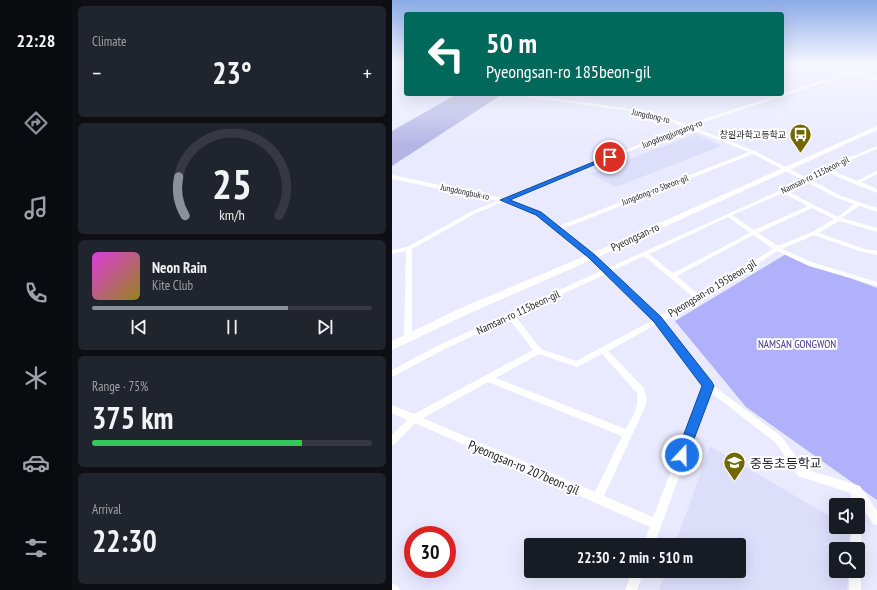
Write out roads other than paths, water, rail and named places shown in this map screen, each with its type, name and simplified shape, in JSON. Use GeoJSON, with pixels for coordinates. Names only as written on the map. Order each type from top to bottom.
{"type":"FeatureCollection","features":[{"type":"Feature","properties":{"kind":"main road","name":"Pyeongsan-ro"},"geometry":{"type":"LineString","coordinates":[[392,346],[408,337],[513,289],[592,256],[877,128]]}},
{"type":"Feature","properties":{"kind":"street","name":"Jungdongjungang-ro"},"geometry":{"type":"LineString","coordinates":[[784,95],[798,91]]}},
{"type":"Feature","properties":{"kind":"street","name":"Jungdong-ro"},"geometry":{"type":"LineString","coordinates":[[525,96],[630,110],[663,117],[752,152],[839,197],[877,210]]}},
{"type":"Feature","properties":{"kind":"street","name":"Jungdongjungang-ro"},"geometry":{"type":"LineString","coordinates":[[392,252],[409,248],[474,212],[690,127],[782,96]]}},
{"type":"Feature","properties":{"kind":"street","name":"Namsan-ro 115beon-gil"},"geometry":{"type":"LineString","coordinates":[[392,374],[440,348],[728,215],[784,191],[826,169],[877,147]]}},
{"type":"Feature","properties":{"kind":"street"},"geometry":{"type":"LineString","coordinates":[[870,150],[877,153]]}},
{"type":"Feature","properties":{"kind":"street","name":"Jungdong-ro 5beon-gil"},"geometry":{"type":"LineString","coordinates":[[557,229],[752,152]]}},
{"type":"Feature","properties":{"kind":"street"},"geometry":{"type":"LineString","coordinates":[[826,169],[877,191]]}},
{"type":"Feature","properties":{"kind":"street"},"geometry":{"type":"LineString","coordinates":[[856,183],[877,172]]}},
{"type":"Feature","properties":{"kind":"street","name":"Jungdongbuk-ro"},"geometry":{"type":"LineString","coordinates":[[392,177],[504,200],[539,214],[592,256],[658,320],[708,386],[779,440],[802,473],[856,490]]}},
{"type":"Feature","properties":{"kind":"street"},"geometry":{"type":"LineString","coordinates":[[784,191],[838,219],[877,230]]}},
{"type":"Feature","properties":{"kind":"street","name":"Pyeongsan-ro 195beon-gil"},"geometry":{"type":"LineString","coordinates":[[538,351],[578,364],[699,298],[776,249],[814,233],[838,219],[857,204]]}},
{"type":"Feature","properties":{"kind":"street"},"geometry":{"type":"LineString","coordinates":[[672,276],[755,232],[812,206]]}},
{"type":"Feature","properties":{"kind":"street"},"geometry":{"type":"LineString","coordinates":[[728,215],[755,232],[776,249],[804,261],[877,284]]}},
{"type":"Feature","properties":{"kind":"street"},"geometry":{"type":"LineString","coordinates":[[814,233],[861,250],[877,253]]}},
{"type":"Feature","properties":{"kind":"street"},"geometry":{"type":"LineString","coordinates":[[408,337],[409,248]]}},
{"type":"Feature","properties":{"kind":"street"},"geometry":{"type":"LineString","coordinates":[[645,254],[699,298]]}},
{"type":"Feature","properties":{"kind":"street"},"geometry":{"type":"LineString","coordinates":[[392,441],[413,419],[538,351],[510,316]]}},
{"type":"Feature","properties":{"kind":"street"},"geometry":{"type":"LineString","coordinates":[[597,499],[642,406],[643,400],[641,391],[603,350]]}},
{"type":"Feature","properties":{"kind":"street"},"geometry":{"type":"LineString","coordinates":[[487,378],[628,434]]}},
{"type":"Feature","properties":{"kind":"street"},"geometry":{"type":"LineString","coordinates":[[651,538],[708,386]]}},
{"type":"Feature","properties":{"kind":"street","name":"Pyeongsan-ro 207beon-gil"},"geometry":{"type":"LineString","coordinates":[[392,410],[656,524]]}},
{"type":"Feature","properties":{"kind":"street"},"geometry":{"type":"LineString","coordinates":[[856,490],[856,498]]}},
{"type":"Feature","properties":{"kind":"street"},"geometry":{"type":"LineString","coordinates":[[856,490],[877,520]]}},
{"type":"Feature","properties":{"kind":"street"},"geometry":{"type":"LineString","coordinates":[[631,590],[635,578]]}},
{"type":"Feature","properties":{"kind":"street"},"geometry":{"type":"LineString","coordinates":[[855,578],[855,590]]}},
{"type":"Feature","properties":{"kind":"place","name":"창원과학고등학교"},"geometry":{"type":"Point","coordinates":[801,154]}},
{"type":"Feature","properties":{"kind":"place","name":"중동초등학교"},"geometry":{"type":"Point","coordinates":[735,482]}},
{"type":"Feature","properties":{"kind":"park label","name":"NAMSAN GONGWON"},"geometry":{"type":"Point","coordinates":[797,344]}}]}
